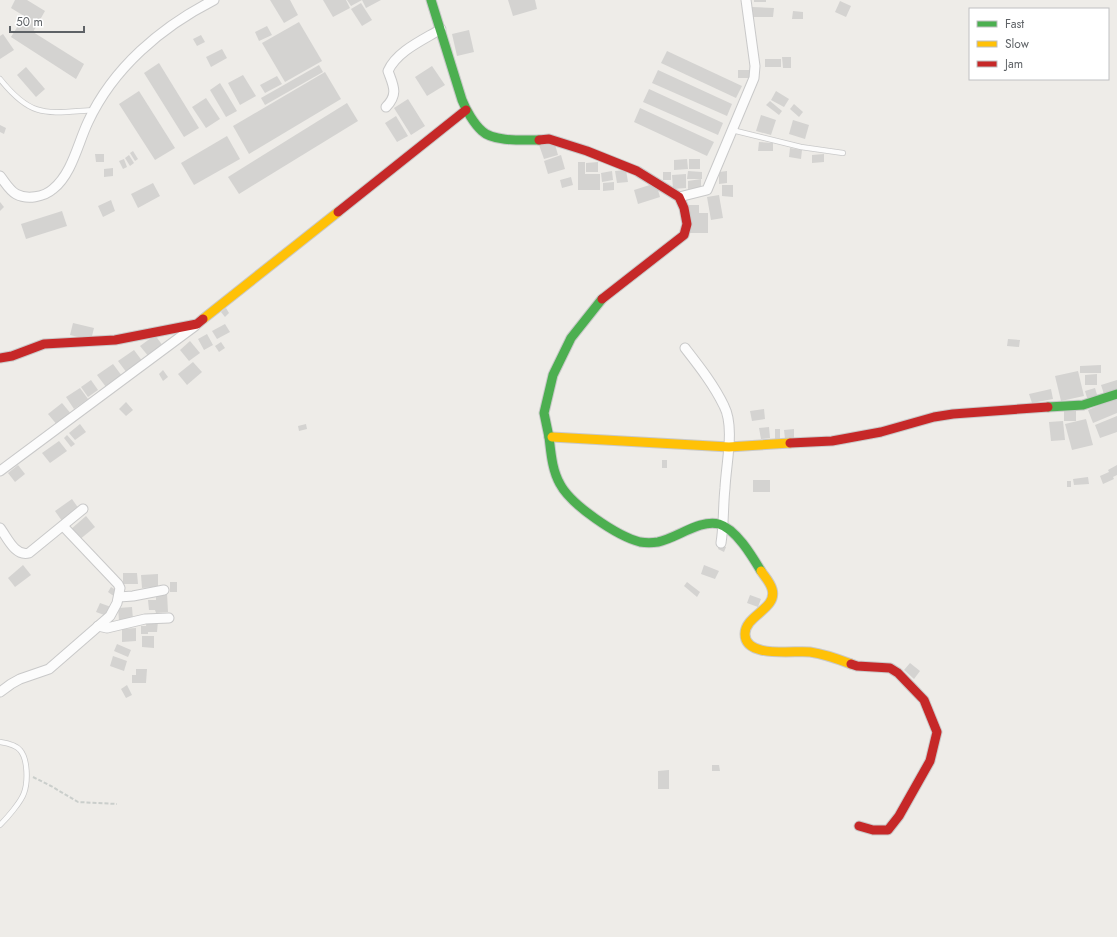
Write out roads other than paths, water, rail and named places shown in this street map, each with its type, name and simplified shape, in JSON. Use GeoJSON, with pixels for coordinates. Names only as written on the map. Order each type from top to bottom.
{"type":"FeatureCollection","features":[{"type":"Feature","properties":{"kind":"street"},"geometry":{"type":"LineString","coordinates":[[0,176],[16,194],[26,197],[44,195],[53,190],[61,181],[68,169],[94,110],[130,60],[149,43],[178,21],[214,0]]}},
{"type":"Feature","properties":{"kind":"street"},"geometry":{"type":"LineString","coordinates":[[431,0],[466,110],[482,132],[494,137],[515,141],[549,139],[581,149],[637,171],[679,197],[684,208],[687,224],[684,235],[601,300],[571,338],[553,375],[544,414],[556,476],[562,488],[579,508],[592,517],[632,539],[651,543],[668,539],[703,525],[718,524],[724,526],[739,540],[769,582],[772,590],[773,596],[770,603],[747,625],[745,631],[746,639],[749,644],[755,649],[763,651],[810,652],[832,657],[857,666],[890,668],[898,673],[924,700],[937,732],[930,761],[899,816],[888,830],[873,830],[859,826]]}},
{"type":"Feature","properties":{"kind":"street"},"geometry":{"type":"LineString","coordinates":[[679,197],[707,190],[756,74],[746,0]]}},
{"type":"Feature","properties":{"kind":"street"},"geometry":{"type":"LineString","coordinates":[[386,107],[390,103],[395,91],[388,71],[391,64],[403,53],[441,29]]}},
{"type":"Feature","properties":{"kind":"street"},"geometry":{"type":"LineString","coordinates":[[0,471],[198,324],[466,110]]}},
{"type":"Feature","properties":{"kind":"street"},"geometry":{"type":"LineString","coordinates":[[0,358],[12,356],[54,342],[96,342],[115,340],[198,324]]}},
{"type":"Feature","properties":{"kind":"street"},"geometry":{"type":"LineString","coordinates":[[684,348],[706,376],[725,407],[730,432],[724,493],[724,526],[721,543]]}},
{"type":"Feature","properties":{"kind":"street"},"geometry":{"type":"LineString","coordinates":[[548,437],[729,447],[832,441],[882,432],[934,417],[953,414],[1083,405],[1117,394]]}},
{"type":"Feature","properties":{"kind":"street"},"geometry":{"type":"LineString","coordinates":[[0,528],[18,553],[24,555],[29,554],[83,509]]}},
{"type":"Feature","properties":{"kind":"street"},"geometry":{"type":"LineString","coordinates":[[0,692],[20,679],[49,669],[110,616],[119,597],[120,588],[115,579],[63,526]]}},
{"type":"Feature","properties":{"kind":"street"},"geometry":{"type":"LineString","coordinates":[[119,597],[164,590]]}},
{"type":"Feature","properties":{"kind":"street"},"geometry":{"type":"LineString","coordinates":[[98,626],[107,628],[145,619],[169,618]]}},
{"type":"Feature","properties":{"kind":"lane"},"geometry":{"type":"LineString","coordinates":[[0,79],[13,94],[25,104],[38,110],[50,113],[94,110]]}},
{"type":"Feature","properties":{"kind":"lane"},"geometry":{"type":"LineString","coordinates":[[732,130],[801,147],[842,153]]}},
{"type":"Feature","properties":{"kind":"lane"},"geometry":{"type":"LineString","coordinates":[[0,742],[8,743],[20,749],[25,761],[27,774],[24,793],[0,826]]}}]}
